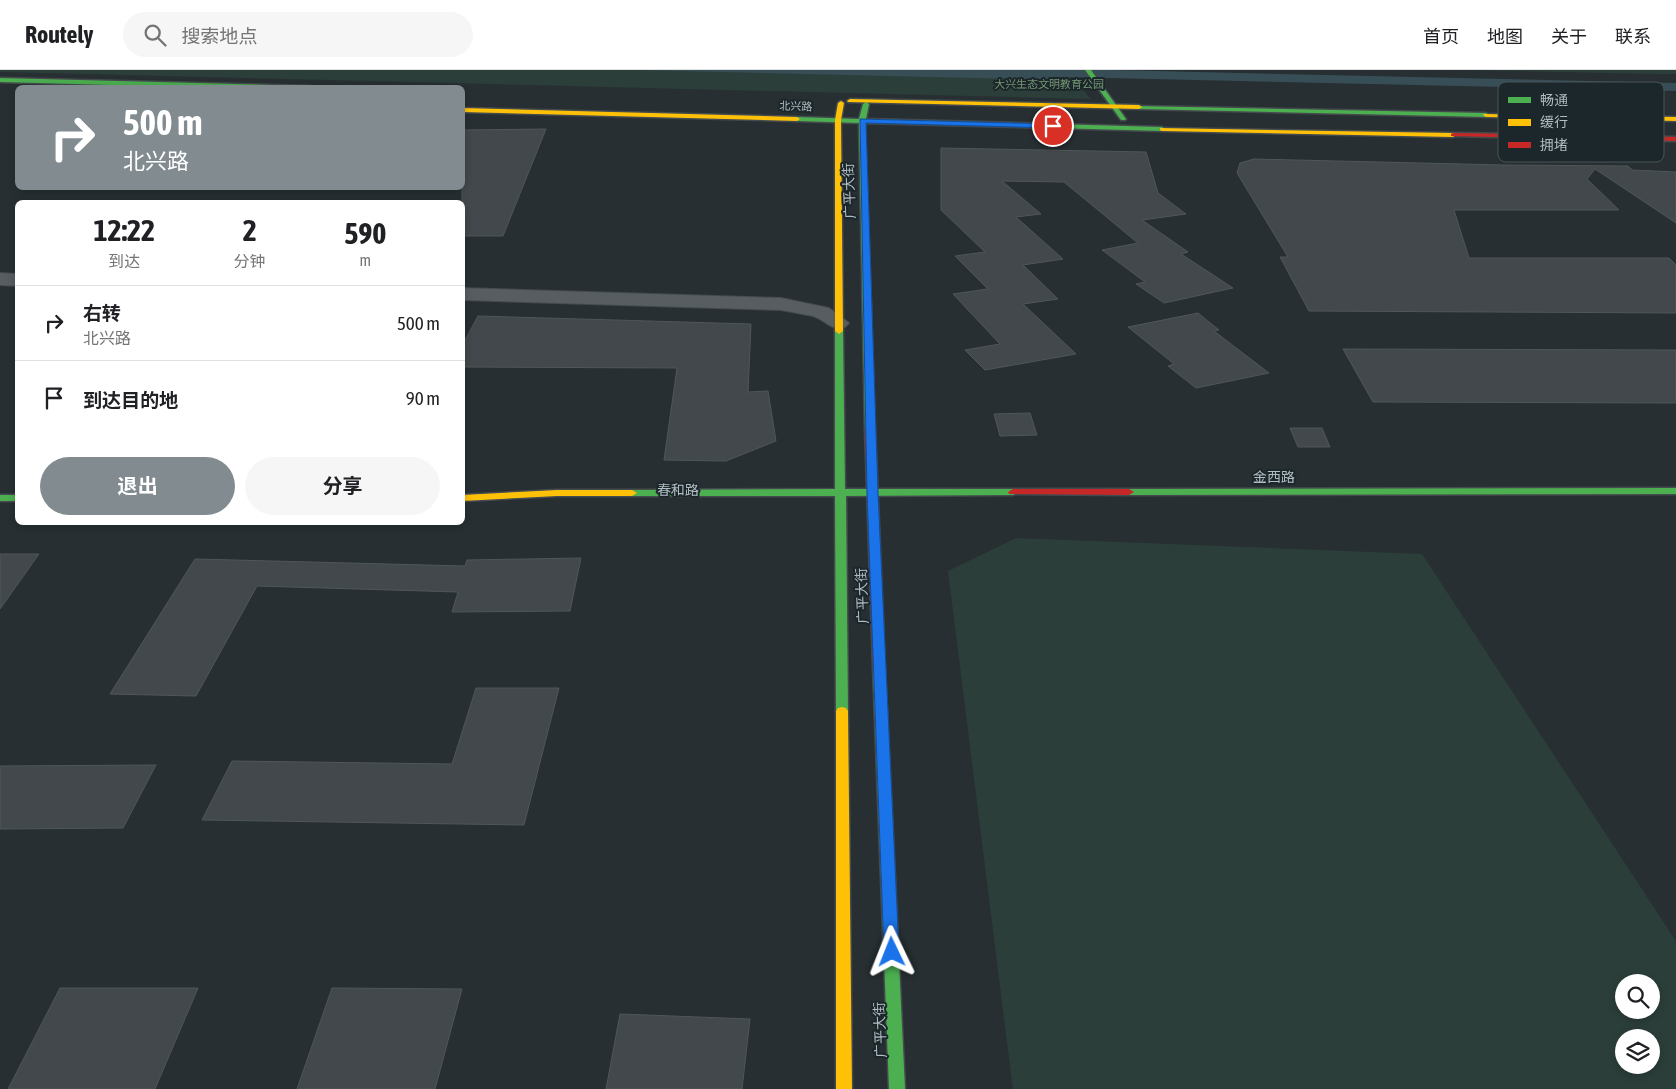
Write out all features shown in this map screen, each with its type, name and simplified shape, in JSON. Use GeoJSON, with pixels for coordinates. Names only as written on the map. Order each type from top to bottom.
{"type":"FeatureCollection","features":[{"type":"Feature","properties":{"kind":"main road"},"geometry":{"type":"LineString","coordinates":[[1088,70],[1130,128]]}},
{"type":"Feature","properties":{"kind":"main road"},"geometry":{"type":"LineString","coordinates":[[0,80],[194,85]]}},
{"type":"Feature","properties":{"kind":"main road","name":"广平大街"},"geometry":{"type":"LineString","coordinates":[[844,1089],[834,506],[840,492],[837,101],[866,102],[862,121],[872,493],[869,506],[897,1089]]}},
{"type":"Feature","properties":{"kind":"main road"},"geometry":{"type":"LineString","coordinates":[[866,102],[1113,104],[1498,114]]}},
{"type":"Feature","properties":{"kind":"main road","name":"北兴路"},"geometry":{"type":"LineString","coordinates":[[465,110],[1130,128],[1498,135]]}},
{"type":"Feature","properties":{"kind":"main road","name":"金西路"},"geometry":{"type":"LineString","coordinates":[[872,493],[1676,491]]}},
{"type":"Feature","properties":{"kind":"main road","name":"春和路"},"geometry":{"type":"LineString","coordinates":[[465,498],[557,493],[872,493]]}},
{"type":"Feature","properties":{"kind":"main road"},"geometry":{"type":"LineString","coordinates":[[0,498],[15,498]]}},
{"type":"Feature","properties":{"kind":"main road","name":"春和路"},"geometry":{"type":"LineString","coordinates":[[483,498],[556,505]]}},
{"type":"Feature","properties":{"kind":"main road"},"geometry":{"type":"LineString","coordinates":[[834,506],[869,506]]}},
{"type":"Feature","properties":{"kind":"street"},"geometry":{"type":"LineString","coordinates":[[0,279],[15,280]]}},
{"type":"Feature","properties":{"kind":"street"},"geometry":{"type":"LineString","coordinates":[[465,294],[781,304],[804,302],[834,290],[838,283]]}},
{"type":"Feature","properties":{"kind":"street"},"geometry":{"type":"LineString","coordinates":[[781,304],[822,312],[838,323]]}},
{"type":"Feature","properties":{"kind":"green space","name":"大兴生态文明教育公园"},"geometry":{"type":"Polygon","coordinates":[[[0,70],[1065,70],[1091,99],[0,72],[0,70]]]}},
{"type":"Feature","properties":{"kind":"green space"},"geometry":{"type":"Polygon","coordinates":[[[1468,70],[1676,70],[1676,74],[1655,74],[1468,70]]]}},
{"type":"Feature","properties":{"kind":"green space"},"geometry":{"type":"Polygon","coordinates":[[[1016,538],[1422,554],[1676,941],[1676,1089],[1013,1089],[948,571],[1016,538]]]}},
{"type":"Feature","properties":{"kind":"water"},"geometry":{"type":"Polygon","coordinates":[[[638,70],[1055,70],[1063,80],[638,70]]]}},
{"type":"Feature","properties":{"kind":"building"},"geometry":{"type":"Polygon","coordinates":[[[546,129],[503,236],[465,236],[465,200],[462,200],[462,190],[465,190],[465,130],[546,129]]]}},
{"type":"Feature","properties":{"kind":"building"},"geometry":{"type":"Polygon","coordinates":[[[941,148],[1146,152],[1158,193],[1186,214],[1142,220],[1188,252],[1181,254],[1233,288],[1164,303],[1136,284],[1145,282],[1102,250],[1138,243],[1064,182],[1002,181],[1041,214],[1016,217],[1063,259],[1023,265],[1058,299],[1023,304],[1076,354],[985,370],[965,350],[1000,344],[953,294],[988,289],[955,256],[985,252],[941,210],[941,148]]]}},
{"type":"Feature","properties":{"kind":"building"},"geometry":{"type":"Polygon","coordinates":[[[1254,159],[1628,166],[1632,170],[1676,172],[1676,223],[1595,169],[1587,179],[1619,210],[1454,210],[1469,258],[1669,258],[1676,265],[1676,313],[1309,311],[1280,257],[1288,257],[1237,173],[1240,163],[1254,159]]]}},
{"type":"Feature","properties":{"kind":"building"},"geometry":{"type":"Polygon","coordinates":[[[1198,313],[1219,330],[1214,331],[1269,373],[1196,388],[1168,366],[1174,364],[1128,327],[1198,313]]]}},
{"type":"Feature","properties":{"kind":"building"},"geometry":{"type":"Polygon","coordinates":[[[478,316],[751,324],[748,392],[768,391],[776,441],[726,461],[664,460],[677,368],[465,367],[465,340],[478,316]]]}},
{"type":"Feature","properties":{"kind":"building"},"geometry":{"type":"Polygon","coordinates":[[[1343,349],[1676,350],[1676,403],[1373,402],[1343,349]]]}},
{"type":"Feature","properties":{"kind":"building"},"geometry":{"type":"Polygon","coordinates":[[[1030,413],[1037,435],[1000,436],[994,414],[1030,413]]]}},
{"type":"Feature","properties":{"kind":"building"},"geometry":{"type":"Polygon","coordinates":[[[1290,428],[1322,428],[1330,447],[1298,447],[1290,428]]]}},
{"type":"Feature","properties":{"kind":"building"},"geometry":{"type":"Polygon","coordinates":[[[0,554],[39,554],[0,609],[0,554]]]}},
{"type":"Feature","properties":{"kind":"building"},"geometry":{"type":"Polygon","coordinates":[[[581,558],[570,611],[452,612],[458,592],[257,586],[196,696],[110,694],[195,559],[465,566],[467,560],[581,558]]]}},
{"type":"Feature","properties":{"kind":"building"},"geometry":{"type":"Polygon","coordinates":[[[476,688],[559,688],[524,825],[202,820],[232,761],[452,764],[476,688]]]}},
{"type":"Feature","properties":{"kind":"building"},"geometry":{"type":"Polygon","coordinates":[[[156,765],[123,828],[0,829],[0,766],[156,765]]]}},
{"type":"Feature","properties":{"kind":"building"},"geometry":{"type":"Polygon","coordinates":[[[60,988],[198,988],[155,1089],[8,1089],[60,988]]]}},
{"type":"Feature","properties":{"kind":"building"},"geometry":{"type":"Polygon","coordinates":[[[332,988],[462,989],[435,1089],[297,1089],[332,988]]]}},
{"type":"Feature","properties":{"kind":"building"},"geometry":{"type":"Polygon","coordinates":[[[620,1014],[750,1019],[742,1089],[606,1089],[620,1014]]]}},
{"type":"Feature","properties":{"kind":"waterway"},"geometry":{"type":"LineString","coordinates":[[1022,72],[1498,83]]}},
{"type":"Feature","properties":{"kind":"waterway"},"geometry":{"type":"LineString","coordinates":[[1664,87],[1676,87]]}},
{"type":"Feature","properties":{"kind":"traffic: fast"},"geometry":{"type":"LineString","coordinates":[[1088,70],[1123,119]]}},
{"type":"Feature","properties":{"kind":"traffic: fast"},"geometry":{"type":"LineString","coordinates":[[0,80],[194,85]]}},
{"type":"Feature","properties":{"kind":"traffic: fast"},"geometry":{"type":"LineString","coordinates":[[866,104],[862,121],[870,429]]}},
{"type":"Feature","properties":{"kind":"traffic: fast"},"geometry":{"type":"LineString","coordinates":[[1139,107],[1486,115]]}},
{"type":"Feature","properties":{"kind":"traffic: fast"},"geometry":{"type":"LineString","coordinates":[[797,119],[1162,129]]}},
{"type":"Feature","properties":{"kind":"traffic: fast"},"geometry":{"type":"LineString","coordinates":[[839,331],[842,711]]}},
{"type":"Feature","properties":{"kind":"traffic: fast"},"geometry":{"type":"LineString","coordinates":[[1129,492],[1676,491]]}},
{"type":"Feature","properties":{"kind":"traffic: fast"},"geometry":{"type":"LineString","coordinates":[[632,493],[1013,492]]}},
{"type":"Feature","properties":{"kind":"traffic: fast"},"geometry":{"type":"LineString","coordinates":[[0,498],[15,498]]}},
{"type":"Feature","properties":{"kind":"traffic: fast"},"geometry":{"type":"LineString","coordinates":[[879,668],[897,1089]]}},
{"type":"Feature","properties":{"kind":"traffic: slow"},"geometry":{"type":"LineString","coordinates":[[850,101],[1139,107]]}},
{"type":"Feature","properties":{"kind":"traffic: slow"},"geometry":{"type":"LineString","coordinates":[[839,331],[838,120],[841,103]]}},
{"type":"Feature","properties":{"kind":"traffic: slow"},"geometry":{"type":"LineString","coordinates":[[465,110],[797,119]]}},
{"type":"Feature","properties":{"kind":"traffic: slow"},"geometry":{"type":"LineString","coordinates":[[1486,115],[1498,115]]}},
{"type":"Feature","properties":{"kind":"traffic: slow"},"geometry":{"type":"LineString","coordinates":[[1664,119],[1676,119]]}},
{"type":"Feature","properties":{"kind":"traffic: slow"},"geometry":{"type":"LineString","coordinates":[[1162,129],[1453,135]]}},
{"type":"Feature","properties":{"kind":"traffic: slow"},"geometry":{"type":"LineString","coordinates":[[465,498],[557,493],[632,493]]}},
{"type":"Feature","properties":{"kind":"traffic: slow"},"geometry":{"type":"LineString","coordinates":[[842,711],[844,1089]]}},
{"type":"Feature","properties":{"kind":"traffic: jam"},"geometry":{"type":"LineString","coordinates":[[1453,135],[1498,136]]}},
{"type":"Feature","properties":{"kind":"traffic: jam"},"geometry":{"type":"LineString","coordinates":[[1664,139],[1676,139]]}},
{"type":"Feature","properties":{"kind":"traffic: jam"},"geometry":{"type":"LineString","coordinates":[[870,429],[879,668]]}},
{"type":"Feature","properties":{"kind":"traffic: jam"},"geometry":{"type":"LineString","coordinates":[[1013,492],[1129,492]]}},
{"type":"Feature","properties":{"kind":"route"},"geometry":{"type":"LineString","coordinates":[[892,952],[872,493],[862,121],[1053,126]]}}]}
